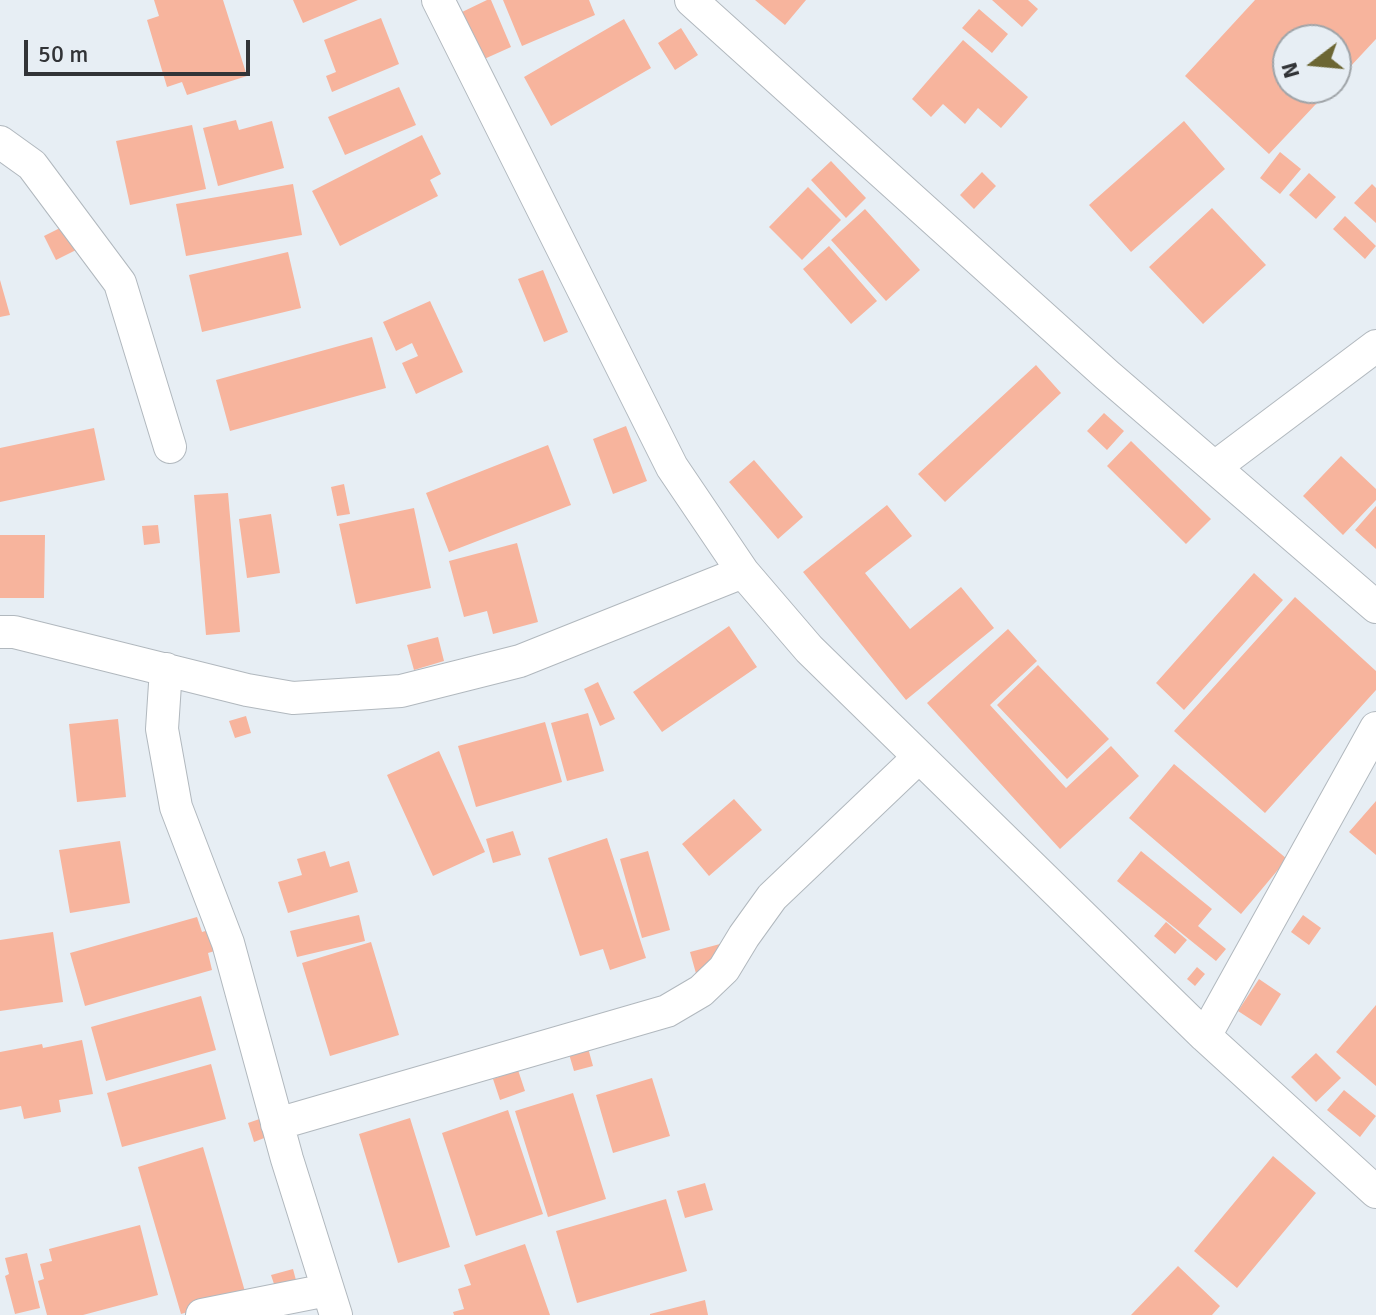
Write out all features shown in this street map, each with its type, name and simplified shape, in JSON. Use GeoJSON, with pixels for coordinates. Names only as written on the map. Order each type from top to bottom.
{"type":"FeatureCollection","features":[{"type":"Feature","properties":{"kind":"street"},"geometry":{"type":"LineString","coordinates":[[438,0],[672,467],[743,572],[809,649],[919,757],[1205,1036],[1376,1192]]}},
{"type":"Feature","properties":{"kind":"street"},"geometry":{"type":"LineString","coordinates":[[691,0],[1107,375],[1376,607]]}},
{"type":"Feature","properties":{"kind":"street"},"geometry":{"type":"LineString","coordinates":[[0,142],[32,165],[120,283],[170,447]]}},
{"type":"Feature","properties":{"kind":"street"},"geometry":{"type":"LineString","coordinates":[[1215,467],[1376,346]]}},
{"type":"Feature","properties":{"kind":"street"},"geometry":{"type":"LineString","coordinates":[[0,632],[14,632],[293,698],[401,691],[520,661],[743,572]]}},
{"type":"Feature","properties":{"kind":"street"},"geometry":{"type":"LineString","coordinates":[[166,669],[162,729],[176,807],[228,943],[277,1124],[332,1303],[202,1315]]}},
{"type":"Feature","properties":{"kind":"street"},"geometry":{"type":"LineString","coordinates":[[1205,1036],[1376,728]]}},
{"type":"Feature","properties":{"kind":"street"},"geometry":{"type":"LineString","coordinates":[[277,1124],[667,1011],[701,991],[724,969],[772,897],[919,757]]}},
{"type":"Feature","properties":{"kind":"building"},"geometry":{"type":"Polygon","coordinates":[[[154,0],[223,0],[247,76],[187,95],[182,82],[167,87],[147,20],[159,16],[154,0]]]}},
{"type":"Feature","properties":{"kind":"building"},"geometry":{"type":"Polygon","coordinates":[[[293,0],[358,0],[303,23],[293,0]]]}},
{"type":"Feature","properties":{"kind":"building"},"geometry":{"type":"Polygon","coordinates":[[[491,0],[511,47],[482,60],[460,13],[491,0]]]}},
{"type":"Feature","properties":{"kind":"building"},"geometry":{"type":"Polygon","coordinates":[[[503,0],[589,0],[595,15],[522,46],[503,0]]]}},
{"type":"Feature","properties":{"kind":"building"},"geometry":{"type":"Polygon","coordinates":[[[755,0],[806,0],[785,25],[755,0]]]}},
{"type":"Feature","properties":{"kind":"building"},"geometry":{"type":"Polygon","coordinates":[[[992,0],[1028,0],[1038,9],[1022,27],[992,0]]]}},
{"type":"Feature","properties":{"kind":"building"},"geometry":{"type":"Polygon","coordinates":[[[1255,0],[1376,0],[1376,39],[1352,65],[1352,24],[1272,24],[1272,104],[1316,104],[1269,154],[1185,76],[1255,0]]]}},
{"type":"Feature","properties":{"kind":"building"},"geometry":{"type":"Polygon","coordinates":[[[979,9],[1008,34],[992,53],[962,28],[979,9]]]}},
{"type":"Feature","properties":{"kind":"building"},"geometry":{"type":"Polygon","coordinates":[[[381,18],[399,64],[332,92],[326,76],[336,72],[324,40],[381,18]]]}},
{"type":"Feature","properties":{"kind":"building"},"geometry":{"type":"Polygon","coordinates":[[[624,19],[651,68],[551,126],[524,77],[624,19]]]}},
{"type":"Feature","properties":{"kind":"building"},"geometry":{"type":"Polygon","coordinates":[[[681,28],[698,55],[675,70],[658,43],[681,28]]]}},
{"type":"Feature","properties":{"kind":"building"},"geometry":{"type":"Polygon","coordinates":[[[963,40],[1028,97],[1001,128],[978,108],[965,124],[943,104],[931,117],[912,99],[963,40]]]}},
{"type":"Feature","properties":{"kind":"building"},"geometry":{"type":"Polygon","coordinates":[[[399,87],[416,125],[345,155],[328,117],[399,87]]]}},
{"type":"Feature","properties":{"kind":"building"},"geometry":{"type":"Polygon","coordinates":[[[236,120],[239,130],[272,121],[284,168],[218,186],[203,128],[236,120]]]}},
{"type":"Feature","properties":{"kind":"building"},"geometry":{"type":"Polygon","coordinates":[[[1184,121],[1225,169],[1131,252],[1089,205],[1184,121]]]}},
{"type":"Feature","properties":{"kind":"building"},"geometry":{"type":"Polygon","coordinates":[[[192,125],[206,189],[130,205],[116,141],[192,125]]]}},
{"type":"Feature","properties":{"kind":"building"},"geometry":{"type":"Polygon","coordinates":[[[422,135],[441,174],[430,180],[438,196],[340,246],[312,191],[422,135]]]}},
{"type":"Feature","properties":{"kind":"building"},"geometry":{"type":"Polygon","coordinates":[[[1280,152],[1301,169],[1280,194],[1260,178],[1280,152]]]}},
{"type":"Feature","properties":{"kind":"building"},"geometry":{"type":"Polygon","coordinates":[[[831,161],[866,198],[846,218],[811,180],[831,161]]]}},
{"type":"Feature","properties":{"kind":"building"},"geometry":{"type":"Polygon","coordinates":[[[982,172],[996,186],[974,209],[960,195],[982,172]]]}},
{"type":"Feature","properties":{"kind":"building"},"geometry":{"type":"Polygon","coordinates":[[[1309,173],[1336,197],[1316,219],[1289,195],[1309,173]]]}},
{"type":"Feature","properties":{"kind":"building"},"geometry":{"type":"Polygon","coordinates":[[[293,184],[302,235],[186,256],[176,204],[293,184]]]}},
{"type":"Feature","properties":{"kind":"building"},"geometry":{"type":"Polygon","coordinates":[[[1372,184],[1376,188],[1376,223],[1354,203],[1372,184]]]}},
{"type":"Feature","properties":{"kind":"building"},"geometry":{"type":"Polygon","coordinates":[[[808,187],[841,220],[802,260],[769,227],[808,187]]]}},
{"type":"Feature","properties":{"kind":"building"},"geometry":{"type":"Polygon","coordinates":[[[1212,208],[1266,265],[1203,324],[1149,267],[1212,208]]]}},
{"type":"Feature","properties":{"kind":"building"},"geometry":{"type":"Polygon","coordinates":[[[865,209],[920,270],[886,301],[831,240],[865,209]]]}},
{"type":"Feature","properties":{"kind":"building"},"geometry":{"type":"Polygon","coordinates":[[[1345,216],[1376,246],[1365,259],[1333,229],[1345,216]]]}},
{"type":"Feature","properties":{"kind":"building"},"geometry":{"type":"Polygon","coordinates":[[[68,224],[80,248],[56,260],[44,236],[68,224]]]}},
{"type":"Feature","properties":{"kind":"building"},"geometry":{"type":"Polygon","coordinates":[[[829,246],[877,301],[851,324],[803,269],[829,246]]]}},
{"type":"Feature","properties":{"kind":"building"},"geometry":{"type":"Polygon","coordinates":[[[288,252],[301,308],[202,332],[189,275],[288,252]]]}},
{"type":"Feature","properties":{"kind":"building"},"geometry":{"type":"Polygon","coordinates":[[[543,270],[568,332],[544,342],[518,279],[543,270]]]}},
{"type":"Feature","properties":{"kind":"building"},"geometry":{"type":"Polygon","coordinates":[[[0,280],[10,315],[0,317],[0,280]]]}},
{"type":"Feature","properties":{"kind":"building"},"geometry":{"type":"Polygon","coordinates":[[[430,301],[463,372],[416,394],[402,363],[418,356],[412,343],[396,351],[383,322],[430,301]]]}},
{"type":"Feature","properties":{"kind":"building"},"geometry":{"type":"Polygon","coordinates":[[[372,337],[386,388],[230,431],[216,380],[372,337]]]}},
{"type":"Feature","properties":{"kind":"building"},"geometry":{"type":"Polygon","coordinates":[[[1036,365],[1061,393],[945,502],[918,474],[1036,365]]]}},
{"type":"Feature","properties":{"kind":"building"},"geometry":{"type":"Polygon","coordinates":[[[1104,413],[1124,431],[1107,450],[1087,431],[1104,413]]]}},
{"type":"Feature","properties":{"kind":"building"},"geometry":{"type":"Polygon","coordinates":[[[626,426],[647,481],[613,494],[593,439],[626,426]]]}},
{"type":"Feature","properties":{"kind":"building"},"geometry":{"type":"Polygon","coordinates":[[[94,428],[105,480],[0,502],[0,448],[94,428]]]}},
{"type":"Feature","properties":{"kind":"building"},"geometry":{"type":"Polygon","coordinates":[[[1131,441],[1211,519],[1186,544],[1107,466],[1131,441]]]}},
{"type":"Feature","properties":{"kind":"building"},"geometry":{"type":"Polygon","coordinates":[[[548,445],[571,505],[449,552],[426,493],[548,445]]]}},
{"type":"Feature","properties":{"kind":"building"},"geometry":{"type":"Polygon","coordinates":[[[1341,456],[1376,489],[1376,500],[1343,535],[1303,496],[1341,456]]]}},
{"type":"Feature","properties":{"kind":"building"},"geometry":{"type":"Polygon","coordinates":[[[754,460],[803,517],[778,539],[729,482],[754,460]]]}},
{"type":"Feature","properties":{"kind":"building"},"geometry":{"type":"Polygon","coordinates":[[[344,484],[350,514],[337,516],[331,487],[344,484]]]}},
{"type":"Feature","properties":{"kind":"building"},"geometry":{"type":"Polygon","coordinates":[[[228,493],[240,632],[206,635],[194,495],[228,493]]]}},
{"type":"Feature","properties":{"kind":"building"},"geometry":{"type":"Polygon","coordinates":[[[887,505],[912,536],[865,573],[910,629],[961,587],[994,628],[906,700],[803,572],[887,505]]]}},
{"type":"Feature","properties":{"kind":"building"},"geometry":{"type":"Polygon","coordinates":[[[1376,506],[1376,549],[1355,530],[1376,506]]]}},
{"type":"Feature","properties":{"kind":"building"},"geometry":{"type":"Polygon","coordinates":[[[414,508],[431,588],[356,604],[339,524],[414,508]]]}},
{"type":"Feature","properties":{"kind":"building"},"geometry":{"type":"Polygon","coordinates":[[[271,514],[280,573],[247,578],[239,519],[271,514]]]}},
{"type":"Feature","properties":{"kind":"building"},"geometry":{"type":"Polygon","coordinates":[[[158,525],[160,543],[144,545],[142,526],[158,525]]]}},
{"type":"Feature","properties":{"kind":"building"},"geometry":{"type":"Polygon","coordinates":[[[0,535],[45,535],[44,598],[0,598],[0,535]]]}},
{"type":"Feature","properties":{"kind":"building"},"geometry":{"type":"Polygon","coordinates":[[[517,543],[538,622],[493,634],[487,611],[464,617],[449,561],[517,543]]]}},
{"type":"Feature","properties":{"kind":"building"},"geometry":{"type":"Polygon","coordinates":[[[1254,573],[1283,600],[1184,710],[1156,683],[1254,573]]]}},
{"type":"Feature","properties":{"kind":"building"},"geometry":{"type":"Polygon","coordinates":[[[1295,597],[1376,671],[1376,690],[1265,813],[1174,731],[1295,597]]]}},
{"type":"Feature","properties":{"kind":"building"},"geometry":{"type":"Polygon","coordinates":[[[729,626],[757,667],[662,732],[633,692],[729,626]]]}},
{"type":"Feature","properties":{"kind":"building"},"geometry":{"type":"Polygon","coordinates":[[[1008,629],[1037,661],[990,705],[1066,788],[1111,746],[1139,776],[1060,849],[927,703],[1008,629]]]}},
{"type":"Feature","properties":{"kind":"building"},"geometry":{"type":"Polygon","coordinates":[[[438,637],[444,661],[414,670],[407,645],[438,637]]]}},
{"type":"Feature","properties":{"kind":"building"},"geometry":{"type":"Polygon","coordinates":[[[1038,665],[1109,739],[1067,779],[997,705],[1038,665]]]}},
{"type":"Feature","properties":{"kind":"building"},"geometry":{"type":"Polygon","coordinates":[[[598,682],[615,719],[600,726],[584,689],[598,682]]]}},
{"type":"Feature","properties":{"kind":"building"},"geometry":{"type":"Polygon","coordinates":[[[588,713],[604,771],[567,781],[551,723],[588,713]]]}},
{"type":"Feature","properties":{"kind":"building"},"geometry":{"type":"Polygon","coordinates":[[[246,716],[251,733],[235,738],[229,721],[246,716]]]}},
{"type":"Feature","properties":{"kind":"building"},"geometry":{"type":"Polygon","coordinates":[[[118,719],[126,797],[77,802],[69,724],[118,719]]]}},
{"type":"Feature","properties":{"kind":"building"},"geometry":{"type":"Polygon","coordinates":[[[545,722],[562,782],[476,807],[458,746],[545,722]]]}},
{"type":"Feature","properties":{"kind":"building"},"geometry":{"type":"Polygon","coordinates":[[[439,751],[485,852],[433,876],[387,775],[439,751]]]}},
{"type":"Feature","properties":{"kind":"building"},"geometry":{"type":"Polygon","coordinates":[[[1174,764],[1287,859],[1241,914],[1129,818],[1174,764]]]}},
{"type":"Feature","properties":{"kind":"building"},"geometry":{"type":"Polygon","coordinates":[[[734,799],[762,830],[709,876],[682,844],[734,799]]]}},
{"type":"Feature","properties":{"kind":"building"},"geometry":{"type":"Polygon","coordinates":[[[1376,801],[1376,855],[1349,832],[1376,801]]]}},
{"type":"Feature","properties":{"kind":"building"},"geometry":{"type":"Polygon","coordinates":[[[513,831],[521,855],[493,863],[486,839],[513,831]]]}},
{"type":"Feature","properties":{"kind":"building"},"geometry":{"type":"Polygon","coordinates":[[[607,838],[646,958],[610,970],[603,949],[580,956],[548,858],[607,838]]]}},
{"type":"Feature","properties":{"kind":"building"},"geometry":{"type":"Polygon","coordinates":[[[120,841],[130,903],[70,913],[59,850],[120,841]]]}},
{"type":"Feature","properties":{"kind":"building"},"geometry":{"type":"Polygon","coordinates":[[[325,851],[330,867],[349,861],[358,892],[288,913],[278,882],[302,875],[297,859],[325,851]]]}},
{"type":"Feature","properties":{"kind":"building"},"geometry":{"type":"Polygon","coordinates":[[[648,851],[670,930],[642,938],[620,859],[648,851]]]}},
{"type":"Feature","properties":{"kind":"building"},"geometry":{"type":"Polygon","coordinates":[[[1141,851],[1212,909],[1198,926],[1226,949],[1216,961],[1117,881],[1141,851]]]}},
{"type":"Feature","properties":{"kind":"building"},"geometry":{"type":"Polygon","coordinates":[[[359,915],[365,941],[297,957],[290,931],[359,915]]]}},
{"type":"Feature","properties":{"kind":"building"},"geometry":{"type":"Polygon","coordinates":[[[1303,915],[1321,928],[1309,945],[1291,932],[1303,915]]]}},
{"type":"Feature","properties":{"kind":"building"},"geometry":{"type":"Polygon","coordinates":[[[197,917],[202,932],[212,929],[218,950],[208,953],[212,970],[85,1006],[70,953],[197,917]]]}},
{"type":"Feature","properties":{"kind":"building"},"geometry":{"type":"Polygon","coordinates":[[[1166,922],[1187,940],[1175,954],[1154,936],[1166,922]]]}},
{"type":"Feature","properties":{"kind":"building"},"geometry":{"type":"Polygon","coordinates":[[[53,932],[63,1002],[0,1011],[0,940],[53,932]]]}},
{"type":"Feature","properties":{"kind":"building"},"geometry":{"type":"Polygon","coordinates":[[[371,942],[399,1035],[330,1056],[302,963],[371,942]]]}},
{"type":"Feature","properties":{"kind":"building"},"geometry":{"type":"Polygon","coordinates":[[[720,944],[723,953],[697,977],[690,952],[720,944]]]}},
{"type":"Feature","properties":{"kind":"building"},"geometry":{"type":"Polygon","coordinates":[[[1197,967],[1205,974],[1195,986],[1187,979],[1197,967]]]}},
{"type":"Feature","properties":{"kind":"building"},"geometry":{"type":"Polygon","coordinates":[[[1259,979],[1281,994],[1261,1026],[1238,1011],[1259,979]]]}},
{"type":"Feature","properties":{"kind":"building"},"geometry":{"type":"Polygon","coordinates":[[[201,996],[216,1050],[106,1081],[91,1027],[201,996]]]}},
{"type":"Feature","properties":{"kind":"building"},"geometry":{"type":"Polygon","coordinates":[[[1376,1005],[1376,1086],[1336,1052],[1376,1005]]]}},
{"type":"Feature","properties":{"kind":"building"},"geometry":{"type":"Polygon","coordinates":[[[82,1040],[93,1094],[59,1100],[61,1112],[24,1119],[21,1106],[0,1110],[0,1052],[82,1040]]]}},
{"type":"Feature","properties":{"kind":"building"},"geometry":{"type":"Polygon","coordinates":[[[588,1048],[593,1066],[574,1071],[569,1054],[588,1048]]]}},
{"type":"Feature","properties":{"kind":"building"},"geometry":{"type":"Polygon","coordinates":[[[1316,1053],[1341,1078],[1316,1102],[1291,1077],[1316,1053]]]}},
{"type":"Feature","properties":{"kind":"building"},"geometry":{"type":"Polygon","coordinates":[[[211,1064],[226,1119],[122,1147],[107,1093],[211,1064]]]}},
{"type":"Feature","properties":{"kind":"building"},"geometry":{"type":"Polygon","coordinates":[[[518,1070],[525,1091],[500,1100],[493,1079],[518,1070]]]}},
{"type":"Feature","properties":{"kind":"building"},"geometry":{"type":"Polygon","coordinates":[[[652,1078],[670,1136],[613,1153],[596,1095],[652,1078]]]}},
{"type":"Feature","properties":{"kind":"building"},"geometry":{"type":"Polygon","coordinates":[[[1344,1090],[1376,1116],[1360,1137],[1327,1110],[1344,1090]]]}},
{"type":"Feature","properties":{"kind":"building"},"geometry":{"type":"Polygon","coordinates":[[[573,1093],[606,1199],[548,1217],[515,1111],[573,1093]]]}},
{"type":"Feature","properties":{"kind":"building"},"geometry":{"type":"Polygon","coordinates":[[[508,1110],[543,1214],[476,1236],[442,1133],[508,1110]]]}},
{"type":"Feature","properties":{"kind":"building"},"geometry":{"type":"Polygon","coordinates":[[[271,1115],[277,1133],[254,1142],[248,1123],[271,1115]]]}},
{"type":"Feature","properties":{"kind":"building"},"geometry":{"type":"Polygon","coordinates":[[[410,1118],[450,1247],[398,1263],[359,1134],[410,1118]]]}},
{"type":"Feature","properties":{"kind":"building"},"geometry":{"type":"Polygon","coordinates":[[[203,1147],[246,1295],[181,1314],[138,1167],[203,1147]]]}},
{"type":"Feature","properties":{"kind":"building"},"geometry":{"type":"Polygon","coordinates":[[[1273,1156],[1316,1193],[1237,1288],[1194,1251],[1273,1156]]]}},
{"type":"Feature","properties":{"kind":"building"},"geometry":{"type":"Polygon","coordinates":[[[705,1183],[713,1210],[685,1218],[677,1191],[705,1183]]]}},
{"type":"Feature","properties":{"kind":"building"},"geometry":{"type":"Polygon","coordinates":[[[666,1199],[687,1271],[577,1303],[556,1231],[666,1199]]]}},
{"type":"Feature","properties":{"kind":"building"},"geometry":{"type":"Polygon","coordinates":[[[140,1225],[158,1295],[83,1315],[47,1315],[38,1281],[44,1279],[40,1264],[52,1261],[49,1249],[140,1225]]]}},
{"type":"Feature","properties":{"kind":"building"},"geometry":{"type":"Polygon","coordinates":[[[525,1244],[550,1315],[454,1315],[453,1312],[464,1309],[458,1289],[471,1285],[464,1265],[525,1244]]]}},
{"type":"Feature","properties":{"kind":"building"},"geometry":{"type":"Polygon","coordinates":[[[27,1253],[40,1308],[15,1314],[5,1276],[9,1274],[5,1258],[27,1253]]]}},
{"type":"Feature","properties":{"kind":"building"},"geometry":{"type":"Polygon","coordinates":[[[1178,1266],[1220,1306],[1212,1315],[1131,1315],[1178,1266]]]}},
{"type":"Feature","properties":{"kind":"building"},"geometry":{"type":"Polygon","coordinates":[[[293,1269],[297,1284],[276,1290],[271,1275],[293,1269]]]}},
{"type":"Feature","properties":{"kind":"building"},"geometry":{"type":"Polygon","coordinates":[[[705,1300],[708,1315],[650,1315],[650,1314],[705,1300]]]}}]}
